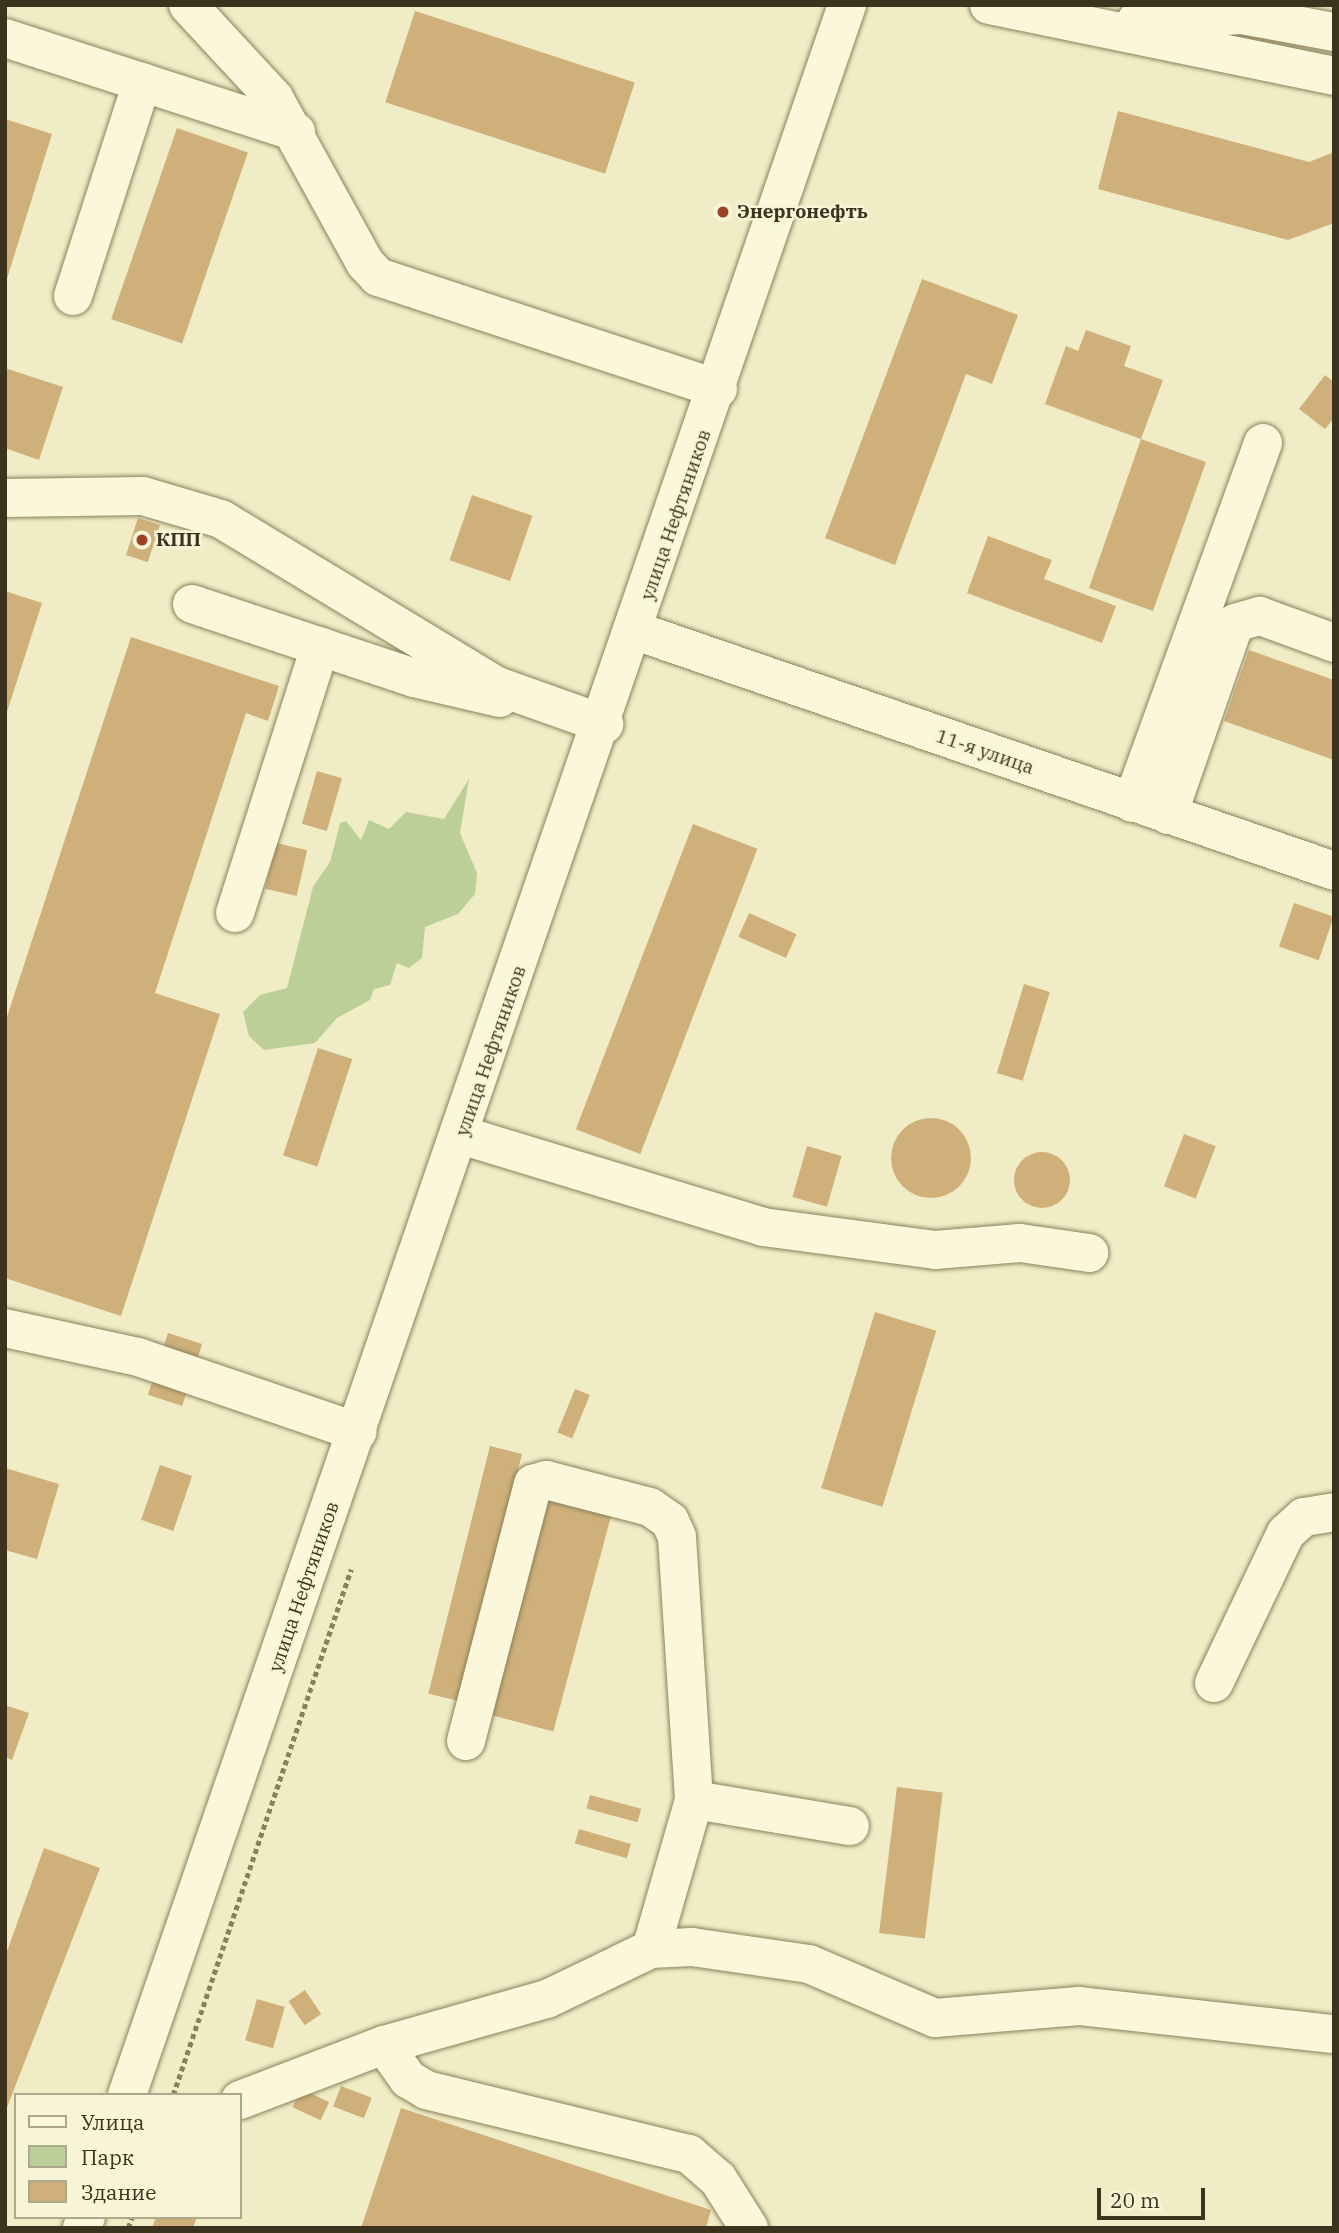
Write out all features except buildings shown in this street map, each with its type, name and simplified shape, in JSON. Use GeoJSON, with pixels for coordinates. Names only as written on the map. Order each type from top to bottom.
{"type":"FeatureCollection","features":[{"type":"Feature","properties":{"kind":"street"},"geometry":{"type":"LineString","coordinates":[[188,5],[237,54],[296,132],[365,263],[378,277],[718,389]]}},
{"type":"Feature","properties":{"kind":"street","name":"улица Нефтяников"},"geometry":{"type":"LineString","coordinates":[[128,2093],[604,724],[847,5]]}},
{"type":"Feature","properties":{"kind":"street"},"geometry":{"type":"LineString","coordinates":[[989,5],[1093,15],[1235,10],[1334,32]]}},
{"type":"Feature","properties":{"kind":"street"},"geometry":{"type":"LineString","coordinates":[[1093,15],[1334,76]]}},
{"type":"Feature","properties":{"kind":"street"},"geometry":{"type":"LineString","coordinates":[[5,38],[296,132]]}},
{"type":"Feature","properties":{"kind":"street"},"geometry":{"type":"LineString","coordinates":[[73,296],[142,82]]}},
{"type":"Feature","properties":{"kind":"street"},"geometry":{"type":"LineString","coordinates":[[1132,803],[1263,443]]}},
{"type":"Feature","properties":{"kind":"street"},"geometry":{"type":"LineString","coordinates":[[5,498],[143,496],[221,520],[530,701]]}},
{"type":"Feature","properties":{"kind":"street"},"geometry":{"type":"LineString","coordinates":[[192,604],[426,681],[530,701],[604,724]]}},
{"type":"Feature","properties":{"kind":"street"},"geometry":{"type":"LineString","coordinates":[[1168,815],[1235,623],[1260,616],[1334,643]]}},
{"type":"Feature","properties":{"kind":"street","name":"11-я улица"},"geometry":{"type":"LineString","coordinates":[[636,631],[1334,871]]}},
{"type":"Feature","properties":{"kind":"street"},"geometry":{"type":"LineString","coordinates":[[235,913],[320,646]]}},
{"type":"Feature","properties":{"kind":"street"},"geometry":{"type":"LineString","coordinates":[[461,1135],[762,1227],[935,1250],[1020,1242],[1089,1253]]}},
{"type":"Feature","properties":{"kind":"street"},"geometry":{"type":"LineString","coordinates":[[5,1328],[138,1357],[358,1432]]}},
{"type":"Feature","properties":{"kind":"street"},"geometry":{"type":"LineString","coordinates":[[466,1741],[530,1490],[539,1481],[559,1483],[650,1507],[670,1521],[677,1537],[694,1800],[651,1949]]}},
{"type":"Feature","properties":{"kind":"street"},"geometry":{"type":"LineString","coordinates":[[1214,1683],[1286,1533],[1304,1517],[1334,1512]]}},
{"type":"Feature","properties":{"kind":"street"},"geometry":{"type":"LineString","coordinates":[[694,1800],[850,1826]]}},
{"type":"Feature","properties":{"kind":"street"},"geometry":{"type":"LineString","coordinates":[[242,2099],[384,2045],[547,1999],[651,1949],[692,1947],[809,1964],[935,2018],[1079,2006],[1334,2034]]}},
{"type":"Feature","properties":{"kind":"street"},"geometry":{"type":"LineString","coordinates":[[384,2045],[408,2079],[426,2090],[689,2154],[718,2179],[749,2228]]}},
{"type":"Feature","properties":{"kind":"green space"},"geometry":{"type":"Polygon","coordinates":[[[469,779],[460,833],[477,873],[475,894],[458,914],[425,927],[422,958],[409,968],[397,963],[390,985],[374,989],[370,1000],[337,1018],[315,1043],[264,1050],[249,1036],[243,1012],[260,995],[287,988],[313,887],[330,862],[340,823],[346,821],[361,840],[369,820],[389,829],[406,812],[444,819],[469,779]]]}},
{"type":"Feature","properties":{"kind":"place","name":"Энергонефть"},"geometry":{"type":"Point","coordinates":[723,212]}},
{"type":"Feature","properties":{"kind":"place","name":"КПП"},"geometry":{"type":"Point","coordinates":[142,540]}}]}
